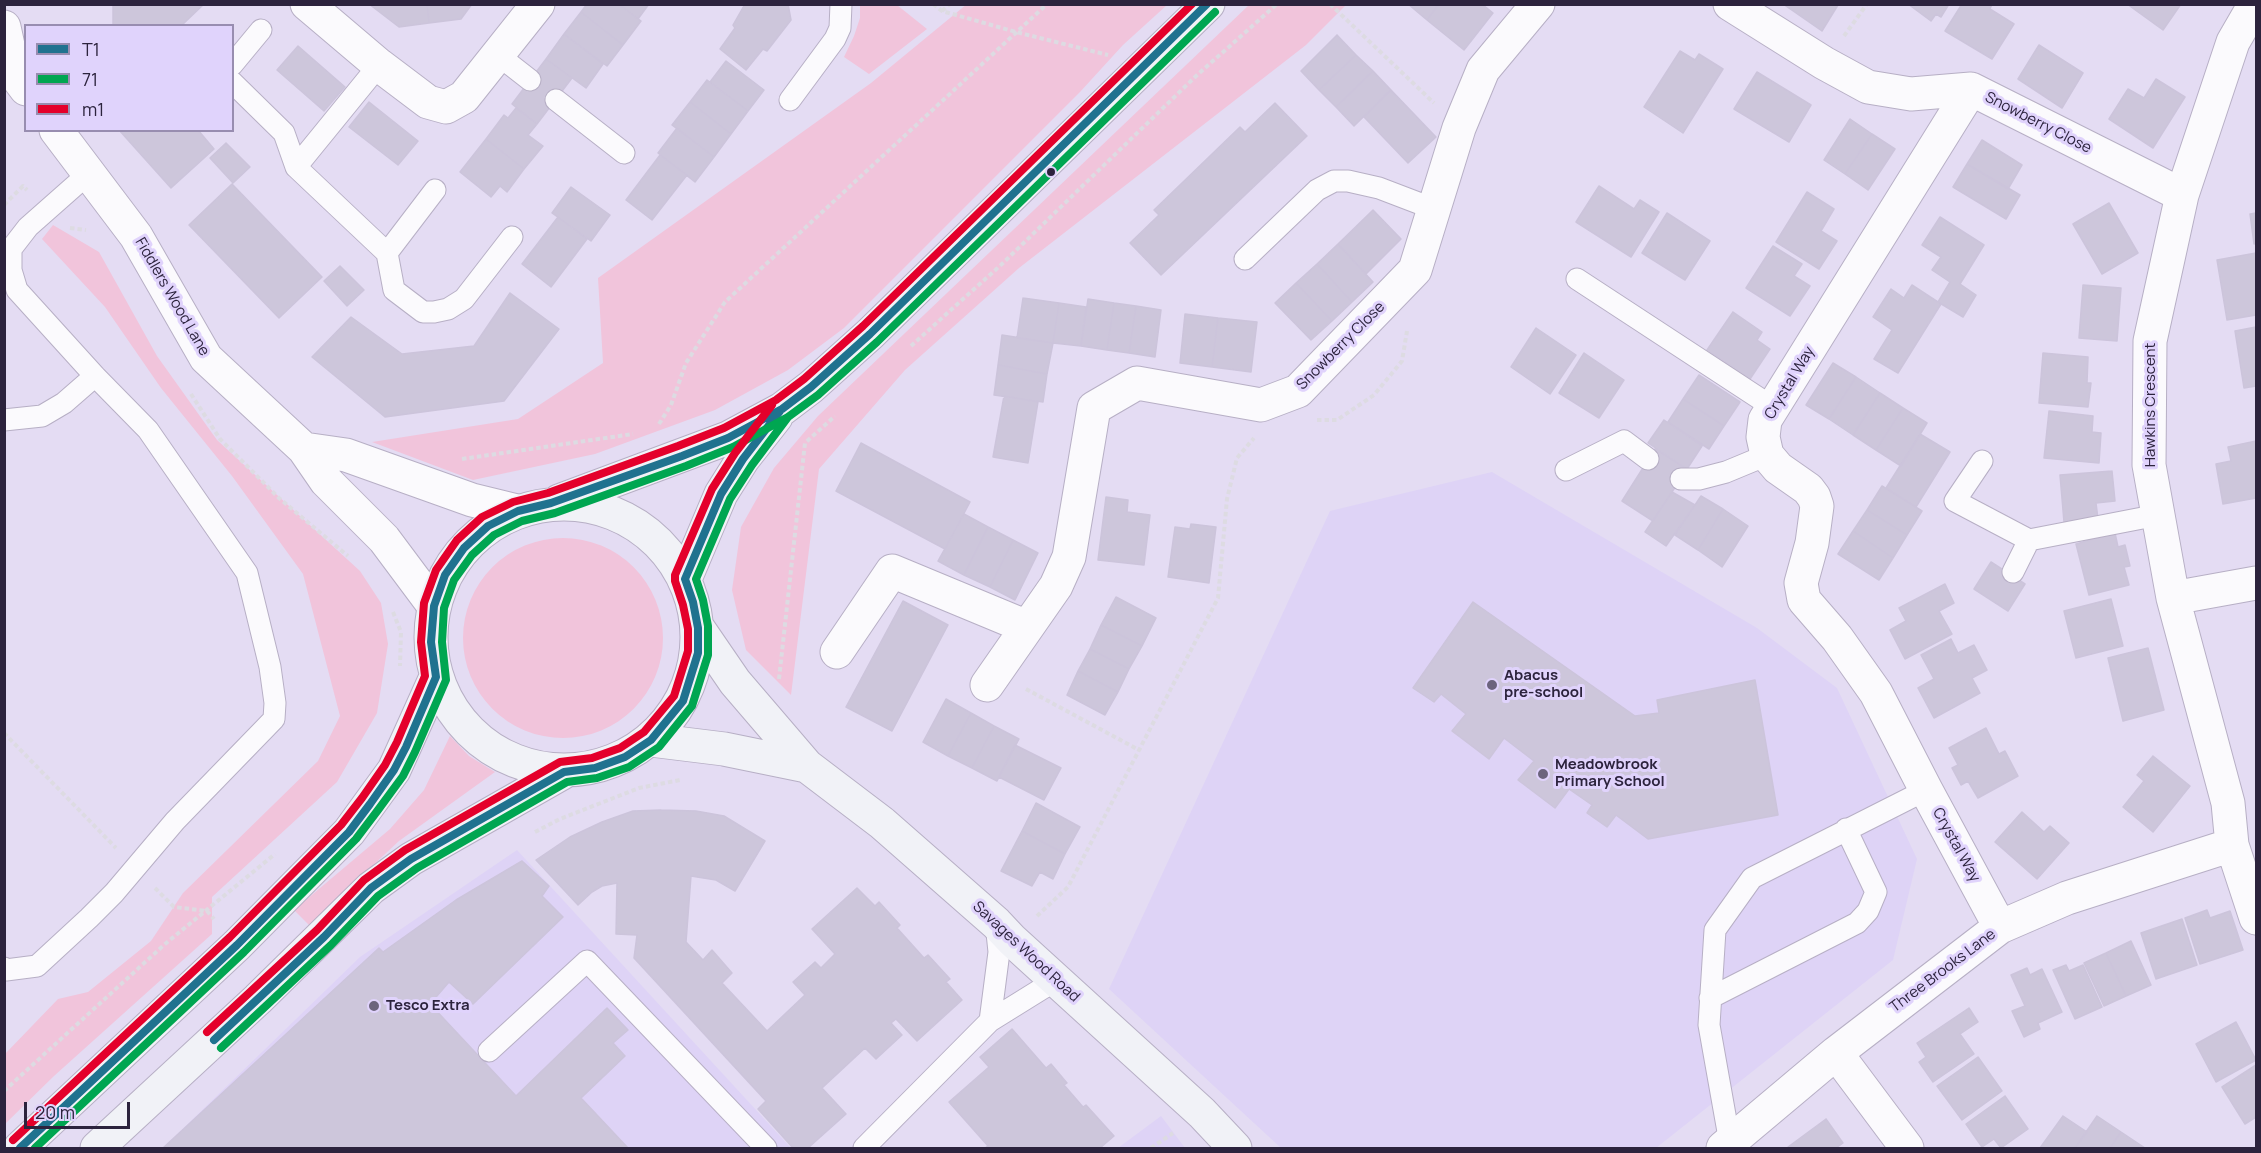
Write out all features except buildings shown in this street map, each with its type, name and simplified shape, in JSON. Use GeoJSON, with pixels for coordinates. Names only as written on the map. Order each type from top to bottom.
{"type":"FeatureCollection","features":[{"type":"Feature","properties":{"kind":"street"},"geometry":{"type":"LineString","coordinates":[[308,4],[428,102],[446,107],[464,97],[538,4]]}},
{"type":"Feature","properties":{"kind":"street"},"geometry":{"type":"LineString","coordinates":[[551,503],[586,504],[619,514],[649,533],[670,555],[685,579],[693,602],[698,628],[698,653],[683,701],[651,740],[625,757],[595,768],[564,772],[522,765],[484,745],[455,715],[436,677],[431,642],[434,606],[445,575],[464,548],[488,526],[517,511],[551,503],[728,438],[782,409],[811,387],[870,334],[1208,4]]}},
{"type":"Feature","properties":{"kind":"street","name":"Snowberry Close"},"geometry":{"type":"LineString","coordinates":[[990,678],[1056,586],[1069,557],[1094,408],[1137,383],[1261,405],[1298,391],[1415,270],[1460,128],[1483,70],[1538,4]]}},
{"type":"Feature","properties":{"kind":"street","name":"Snowberry Close"},"geometry":{"type":"LineString","coordinates":[[1730,4],[1824,63],[1868,87],[1911,94],[1971,88],[2182,195]]}},
{"type":"Feature","properties":{"kind":"street","name":"Hawkins Crescent"},"geometry":{"type":"LineString","coordinates":[[2255,4],[2233,42],[2182,195],[2151,341],[2149,465],[2173,598],[2228,803],[2232,845],[2256,918]]}},
{"type":"Feature","properties":{"kind":"street"},"geometry":{"type":"LineString","coordinates":[[4,27],[14,72],[24,85]]}},
{"type":"Feature","properties":{"kind":"street","name":"Crystal Way"},"geometry":{"type":"LineString","coordinates":[[1971,88],[1766,420],[1763,437],[1767,455],[1778,468],[1808,489],[1814,496],[1817,506],[1812,543],[1801,583],[1804,600],[1837,638],[1876,693],[2000,927]]}},
{"type":"Feature","properties":{"kind":"street","name":"Fiddlers Wood Lane"},"geometry":{"type":"LineString","coordinates":[[57,132],[136,236],[206,358],[304,449],[326,481],[384,539],[434,606]]}},
{"type":"Feature","properties":{"kind":"street"},"geometry":{"type":"LineString","coordinates":[[685,579],[721,494],[743,459],[782,409]]}},
{"type":"Feature","properties":{"kind":"street"},"geometry":{"type":"LineString","coordinates":[[304,449],[346,455],[472,500],[517,511]]}},
{"type":"Feature","properties":{"kind":"street"},"geometry":{"type":"LineString","coordinates":[[837,652],[891,571],[1027,627]]}},
{"type":"Feature","properties":{"kind":"street"},"geometry":{"type":"LineString","coordinates":[[2173,598],[2256,583]]}},
{"type":"Feature","properties":{"kind":"street","name":"Savages Wood Road"},"geometry":{"type":"LineString","coordinates":[[698,628],[735,682],[807,766],[882,823],[1004,932],[1202,1113],[1235,1149]]}},
{"type":"Feature","properties":{"kind":"street"},"geometry":{"type":"LineString","coordinates":[[20,1149],[237,945],[349,832],[394,770],[436,677]]}},
{"type":"Feature","properties":{"kind":"street","name":"Savages Wood Road"},"geometry":{"type":"LineString","coordinates":[[651,740],[724,748],[807,766]]}},
{"type":"Feature","properties":{"kind":"street"},"geometry":{"type":"LineString","coordinates":[[97,1149],[258,999],[371,888],[411,859],[564,772]]}},
{"type":"Feature","properties":{"kind":"street","name":"Three Brooks Lane"},"geometry":{"type":"LineString","coordinates":[[1727,1146],[1836,1053],[2000,927],[2067,898],[2232,845]]}},
{"type":"Feature","properties":{"kind":"street"},"geometry":{"type":"LineString","coordinates":[[1836,1053],[1907,1149]]}},
{"type":"Feature","properties":{"kind":"lane"},"geometry":{"type":"LineString","coordinates":[[790,100],[835,39],[840,28],[841,4]]}},
{"type":"Feature","properties":{"kind":"lane"},"geometry":{"type":"LineString","coordinates":[[234,63],[261,30]]}},
{"type":"Feature","properties":{"kind":"lane"},"geometry":{"type":"LineString","coordinates":[[498,55],[530,80]]}},
{"type":"Feature","properties":{"kind":"lane"},"geometry":{"type":"LineString","coordinates":[[297,167],[380,65]]}},
{"type":"Feature","properties":{"kind":"lane"},"geometry":{"type":"LineString","coordinates":[[234,84],[284,133],[297,167],[387,253],[394,290],[423,312],[448,309],[464,299],[512,237]]}},
{"type":"Feature","properties":{"kind":"lane"},"geometry":{"type":"LineString","coordinates":[[556,100],[624,153]]}},
{"type":"Feature","properties":{"kind":"lane"},"geometry":{"type":"LineString","coordinates":[[4,968],[6,970],[37,966],[114,893],[202,792],[274,719],[275,703],[270,667],[247,573],[148,430],[95,376],[17,290],[8,249],[28,227],[88,174]]}},
{"type":"Feature","properties":{"kind":"lane"},"geometry":{"type":"LineString","coordinates":[[1245,259],[1317,190],[1334,181],[1348,181],[1379,188],[1434,208]]}},
{"type":"Feature","properties":{"kind":"lane"},"geometry":{"type":"LineString","coordinates":[[387,253],[435,190]]}},
{"type":"Feature","properties":{"kind":"lane"},"geometry":{"type":"LineString","coordinates":[[1577,279],[1774,408]]}},
{"type":"Feature","properties":{"kind":"lane"},"geometry":{"type":"LineString","coordinates":[[4,420],[42,416],[64,404],[95,376]]}},
{"type":"Feature","properties":{"kind":"lane"},"geometry":{"type":"LineString","coordinates":[[1566,470],[1624,441],[1648,459]]}},
{"type":"Feature","properties":{"kind":"lane"},"geometry":{"type":"LineString","coordinates":[[1681,479],[1699,480],[1726,472],[1767,455]]}},
{"type":"Feature","properties":{"kind":"lane"},"geometry":{"type":"LineString","coordinates":[[1982,460],[1955,501],[2029,540],[2158,515]]}},
{"type":"Feature","properties":{"kind":"lane"},"geometry":{"type":"LineString","coordinates":[[2013,572],[2029,540]]}},
{"type":"Feature","properties":{"kind":"lane"},"geometry":{"type":"LineString","coordinates":[[1727,1146],[1709,1025],[1715,930],[1752,878],[1926,790]]}},
{"type":"Feature","properties":{"kind":"lane"},"geometry":{"type":"LineString","coordinates":[[1710,998],[1857,923],[1868,911],[1876,892],[1846,829]]}},
{"type":"Feature","properties":{"kind":"lane"},"geometry":{"type":"LineString","coordinates":[[990,1021],[999,952],[1004,932]]}},
{"type":"Feature","properties":{"kind":"lane"},"geometry":{"type":"LineString","coordinates":[[489,1051],[587,960],[766,1149]]}},
{"type":"Feature","properties":{"kind":"lane"},"geometry":{"type":"LineString","coordinates":[[864,1149],[990,1021],[1056,980]]}},
{"type":"Feature","properties":{"kind":"path"},"geometry":{"type":"LineString","coordinates":[[933,4],[942,11],[1117,57]]}},
{"type":"Feature","properties":{"kind":"path"},"geometry":{"type":"LineString","coordinates":[[942,11],[950,4]]}},
{"type":"Feature","properties":{"kind":"path"},"geometry":{"type":"LineString","coordinates":[[655,427],[662,422],[671,405],[686,363],[725,302],[1047,4]]}},
{"type":"Feature","properties":{"kind":"path"},"geometry":{"type":"LineString","coordinates":[[909,349],[1003,263],[1195,77],[1276,4]]}},
{"type":"Feature","properties":{"kind":"path"},"geometry":{"type":"LineString","coordinates":[[1330,4],[1460,128]]}},
{"type":"Feature","properties":{"kind":"path"},"geometry":{"type":"LineString","coordinates":[[1307,421],[1337,420],[1374,395],[1402,361],[1407,327]]}},
{"type":"Feature","properties":{"kind":"path"},"geometry":{"type":"LineString","coordinates":[[805,443],[840,412]]}},
{"type":"Feature","properties":{"kind":"path"},"geometry":{"type":"LineString","coordinates":[[460,459],[637,433]]}},
{"type":"Feature","properties":{"kind":"path"},"geometry":{"type":"LineString","coordinates":[[1004,932],[1068,887],[1218,598],[1227,499],[1237,458],[1259,433]]}},
{"type":"Feature","properties":{"kind":"path"},"geometry":{"type":"LineString","coordinates":[[392,611],[400,632],[401,663],[398,674]]}},
{"type":"Feature","properties":{"kind":"path"},"geometry":{"type":"LineString","coordinates":[[990,678],[1139,750]]}},
{"type":"Feature","properties":{"kind":"path"},"geometry":{"type":"LineString","coordinates":[[4,733],[174,907],[207,911]]}},
{"type":"Feature","properties":{"kind":"path"},"geometry":{"type":"LineString","coordinates":[[4,1091],[165,944],[277,852]]}},
{"type":"Feature","properties":{"kind":"shaded area"},"geometry":{"type":"Polygon","coordinates":[[[967,4],[1167,5],[1123,45],[1080,92],[844,328],[788,370],[715,410],[595,454],[473,480],[372,442],[518,419],[603,363],[598,278],[871,83],[967,4]]]}},
{"type":"Feature","properties":{"kind":"shaded area"},"geometry":{"type":"Polygon","coordinates":[[[1250,4],[1346,5],[1306,45],[1019,268],[905,370],[819,469],[791,695],[746,650],[732,590],[741,527],[774,468],[818,416],[1250,4]]]}},
{"type":"Feature","properties":{"kind":"shaded area"},"geometry":{"type":"Polygon","coordinates":[[[860,5],[897,5],[927,29],[869,74],[844,57],[860,18],[860,5]]]}},
{"type":"Feature","properties":{"kind":"shaded area"},"geometry":{"type":"Polygon","coordinates":[[[53,225],[99,252],[157,356],[217,440],[360,571],[381,603],[388,644],[377,713],[337,782],[212,897],[212,934],[54,1076],[5,1124],[5,1054],[58,999],[88,992],[151,941],[183,893],[318,761],[340,716],[303,574],[232,476],[161,388],[105,307],[42,239],[53,225]]]}},
{"type":"Feature","properties":{"kind":"shaded area","name":"Meadowbrook Primary School"},"geometry":{"type":"Polygon","coordinates":[[[1492,472],[1757,628],[1837,688],[1917,859],[1893,960],[1656,1148],[1281,1148],[1109,989],[1330,511],[1492,472]]]}},
{"type":"Feature","properties":{"kind":"shaded area"},"geometry":{"type":"Polygon","coordinates":[[[553,538],[573,538],[601,545],[627,560],[641,574],[656,600],[663,628],[663,648],[656,676],[641,702],[627,716],[592,734],[573,738],[553,738],[525,731],[499,716],[485,702],[467,667],[463,648],[463,628],[470,600],[485,574],[499,560],[534,542],[553,538]]]}},
{"type":"Feature","properties":{"kind":"shaded area"},"geometry":{"type":"Polygon","coordinates":[[[450,736],[469,756],[495,772],[399,841],[309,925],[294,910],[390,829],[424,790],[450,736]]]}},
{"type":"Feature","properties":{"kind":"shaded area","name":"Tesco Extra"},"geometry":{"type":"Polygon","coordinates":[[[517,850],[791,1148],[163,1148],[360,957],[517,850]]]}},
{"type":"Feature","properties":{"kind":"shaded area"},"geometry":{"type":"Polygon","coordinates":[[[1161,1116],[1185,1148],[1118,1148],[1161,1116]]]}},
{"type":"Feature","properties":{"kind":"transit line","name":"m1"},"geometry":{"type":"LineString","coordinates":[[13,1140],[230,937],[341,825],[362,798],[385,765],[397,742],[425,676],[421,642],[424,603],[436,570],[457,540],[482,517],[513,502],[548,493],[678,446],[724,428],[776,400],[804,379],[863,326],[1192,4]]}},
{"type":"Feature","properties":{"kind":"transit line","name":"T1"},"geometry":{"type":"LineString","coordinates":[[20,1148],[237,945],[349,832],[370,804],[394,770],[406,747],[436,677],[431,642],[434,606],[445,575],[464,548],[488,526],[518,511],[551,503],[682,456],[728,438],[782,409],[811,387],[870,334],[1207,4]]}},
{"type":"Feature","properties":{"kind":"transit line","name":"71"},"geometry":{"type":"LineString","coordinates":[[35,1148],[244,952],[356,839],[378,810],[403,776],[446,680],[442,642],[444,608],[454,580],[472,555],[494,535],[522,521],[555,513],[686,466],[733,447],[788,417],[818,395],[877,342],[1215,12]]}},
{"type":"Feature","properties":{"kind":"transit line","name":"m1"},"geometry":{"type":"LineString","coordinates":[[207,1032],[317,930],[364,880],[405,850],[560,762],[592,758],[620,748],[644,732],[674,696],[688,651],[688,629],[675,575],[712,489],[735,453],[772,405]]}},
{"type":"Feature","properties":{"kind":"transit line","name":"T1"},"geometry":{"type":"LineString","coordinates":[[214,1040],[324,937],[371,888],[411,859],[564,772],[595,768],[625,757],[651,740],[683,701],[698,653],[698,628],[693,602],[685,579],[721,494],[743,459],[780,411]]}},
{"type":"Feature","properties":{"kind":"transit line","name":"71"},"geometry":{"type":"LineString","coordinates":[[221,1048],[331,945],[378,896],[417,868],[567,782],[597,778],[629,767],[659,747],[692,706],[708,655],[708,626],[696,579],[730,499],[788,417]]}},
{"type":"Feature","properties":{"kind":"place","name":"Abacus pre-school"},"geometry":{"type":"Point","coordinates":[1492,685]}},
{"type":"Feature","properties":{"kind":"place","name":"Meadowbrook Primary School"},"geometry":{"type":"Point","coordinates":[1543,774]}},
{"type":"Feature","properties":{"kind":"place","name":"Tesco Extra"},"geometry":{"type":"Point","coordinates":[374,1006]}}]}
